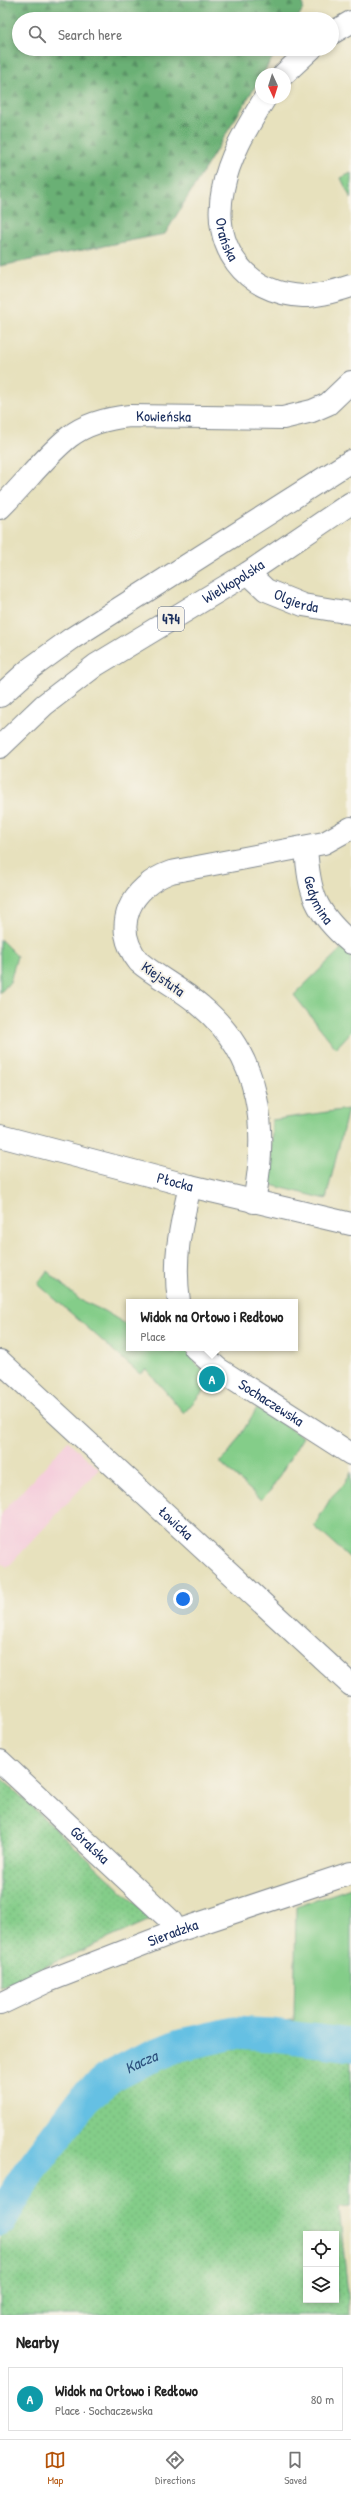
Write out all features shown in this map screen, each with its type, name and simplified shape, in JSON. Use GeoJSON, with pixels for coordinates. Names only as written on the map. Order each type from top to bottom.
{"type":"FeatureCollection","features":[{"type":"Feature","properties":{"kind":"street"},"geometry":{"type":"LineString","coordinates":[[339,29],[351,22]]}},
{"type":"Feature","properties":{"kind":"street"},"geometry":{"type":"LineString","coordinates":[[290,68],[303,56]]}},
{"type":"Feature","properties":{"kind":"street","name":"Orańska"},"geometry":{"type":"LineString","coordinates":[[262,104],[235,152],[222,189],[220,212],[222,236],[243,273],[256,282],[285,293],[304,296],[325,294],[351,286]]}},
{"type":"Feature","properties":{"kind":"street","name":"Kowieńska"},"geometry":{"type":"LineString","coordinates":[[0,508],[70,436],[88,426],[108,418],[130,416],[283,418],[312,411],[328,404],[351,382]]}},
{"type":"Feature","properties":{"kind":"street"},"geometry":{"type":"LineString","coordinates":[[312,487],[351,450]]}},
{"type":"Feature","properties":{"kind":"street","name":"474"},"geometry":{"type":"LineString","coordinates":[[0,696],[31,668],[71,639],[351,461]]}},
{"type":"Feature","properties":{"kind":"street","name":"Wielkopolska"},"geometry":{"type":"LineString","coordinates":[[0,747],[44,706],[96,665],[248,573],[351,502]]}},
{"type":"Feature","properties":{"kind":"street","name":"Olgierda"},"geometry":{"type":"LineString","coordinates":[[248,573],[266,590],[303,605],[351,613]]}},
{"type":"Feature","properties":{"kind":"street","name":"Kiejstuta"},"geometry":{"type":"LineString","coordinates":[[254,1202],[261,1159],[262,1130],[256,1098],[247,1068],[228,1035],[201,1006],[138,962],[131,953],[126,936],[126,918],[132,900],[144,886],[156,877],[171,872],[306,847],[324,842],[351,828]]}},
{"type":"Feature","properties":{"kind":"street","name":"Gedymina"},"geometry":{"type":"LineString","coordinates":[[306,847],[308,880],[316,904],[328,924],[351,943]]}},
{"type":"Feature","properties":{"kind":"street","name":"Płocka"},"geometry":{"type":"LineString","coordinates":[[0,1136],[190,1186],[351,1224]]}},
{"type":"Feature","properties":{"kind":"street"},"geometry":{"type":"LineString","coordinates":[[179,1299],[175,1274],[176,1249],[190,1186]]}},
{"type":"Feature","properties":{"kind":"street","name":"Sochaczewska"},"geometry":{"type":"LineString","coordinates":[[198,1351],[217,1368],[351,1454]]}},
{"type":"Feature","properties":{"kind":"street","name":"Łowicka"},"geometry":{"type":"LineString","coordinates":[[0,1361],[351,1685]]}},
{"type":"Feature","properties":{"kind":"street","name":"Góralska"},"geometry":{"type":"LineString","coordinates":[[0,1761],[170,1920],[177,1931]]}},
{"type":"Feature","properties":{"kind":"street","name":"Sieradzka"},"geometry":{"type":"LineString","coordinates":[[0,2004],[48,1981],[177,1931],[351,1873]]}},
{"type":"Feature","properties":{"kind":"shaded area"},"geometry":{"type":"Polygon","coordinates":[[[68,1441],[99,1469],[7,1568],[0,1561],[0,1515],[68,1441]]]}},
{"type":"Feature","properties":{"kind":"green space"},"geometry":{"type":"Polygon","coordinates":[[[0,0],[303,0],[303,9],[301,12],[12,12],[12,56],[274,56],[266,68],[255,68],[255,87],[165,234],[0,266],[0,0]]]}},
{"type":"Feature","properties":{"kind":"green space"},"geometry":{"type":"Polygon","coordinates":[[[351,173],[351,199],[341,178],[351,173]]]}},
{"type":"Feature","properties":{"kind":"green space"},"geometry":{"type":"Polygon","coordinates":[[[0,939],[17,956],[10,982],[0,993],[0,939]]]}},
{"type":"Feature","properties":{"kind":"green space"},"geometry":{"type":"Polygon","coordinates":[[[342,948],[351,958],[351,1032],[336,1048],[294,995],[342,948]]]}},
{"type":"Feature","properties":{"kind":"green space"},"geometry":{"type":"Polygon","coordinates":[[[348,1109],[326,1199],[267,1184],[271,1167],[272,1120],[348,1109]]]}},
{"type":"Feature","properties":{"kind":"green space"},"geometry":{"type":"Polygon","coordinates":[[[47,1271],[80,1300],[104,1311],[126,1324],[126,1351],[171,1351],[174,1353],[176,1351],[186,1351],[211,1382],[184,1413],[146,1369],[140,1374],[38,1283],[47,1271]]]}},
{"type":"Feature","properties":{"kind":"green space"},"geometry":{"type":"Polygon","coordinates":[[[257,1408],[303,1437],[270,1491],[261,1500],[220,1462],[230,1452],[257,1408]]]}},
{"type":"Feature","properties":{"kind":"green space"},"geometry":{"type":"Polygon","coordinates":[[[351,1472],[351,1559],[314,1526],[332,1496],[344,1484],[351,1472]]]}},
{"type":"Feature","properties":{"kind":"green space"},"geometry":{"type":"Polygon","coordinates":[[[0,1777],[152,1919],[0,1987],[0,1777]]]}},
{"type":"Feature","properties":{"kind":"green space"},"geometry":{"type":"Polygon","coordinates":[[[351,1888],[351,2053],[333,2052],[34,2180],[18,2213],[0,2229],[0,2197],[73,2093],[100,2068],[198,2027],[294,2020],[296,1907],[351,1888]]]}},
{"type":"Feature","properties":{"kind":"green space"},"geometry":{"type":"Polygon","coordinates":[[[263,2045],[351,2053],[351,2206],[339,2207],[350,2315],[0,2315],[0,2229],[18,2213],[34,2180],[103,2100],[145,2070],[196,2052],[263,2045]]]}},
{"type":"Feature","properties":{"kind":"waterway","name":"Kacza"},"geometry":{"type":"LineString","coordinates":[[0,2220],[27,2175],[85,2098],[112,2076],[143,2060],[180,2045],[234,2033],[273,2035],[351,2045]]}},
{"type":"Feature","properties":{"kind":"place","name":"Widok na Orłowo i Redłowo"},"geometry":{"type":"Point","coordinates":[212,1379]}}]}
